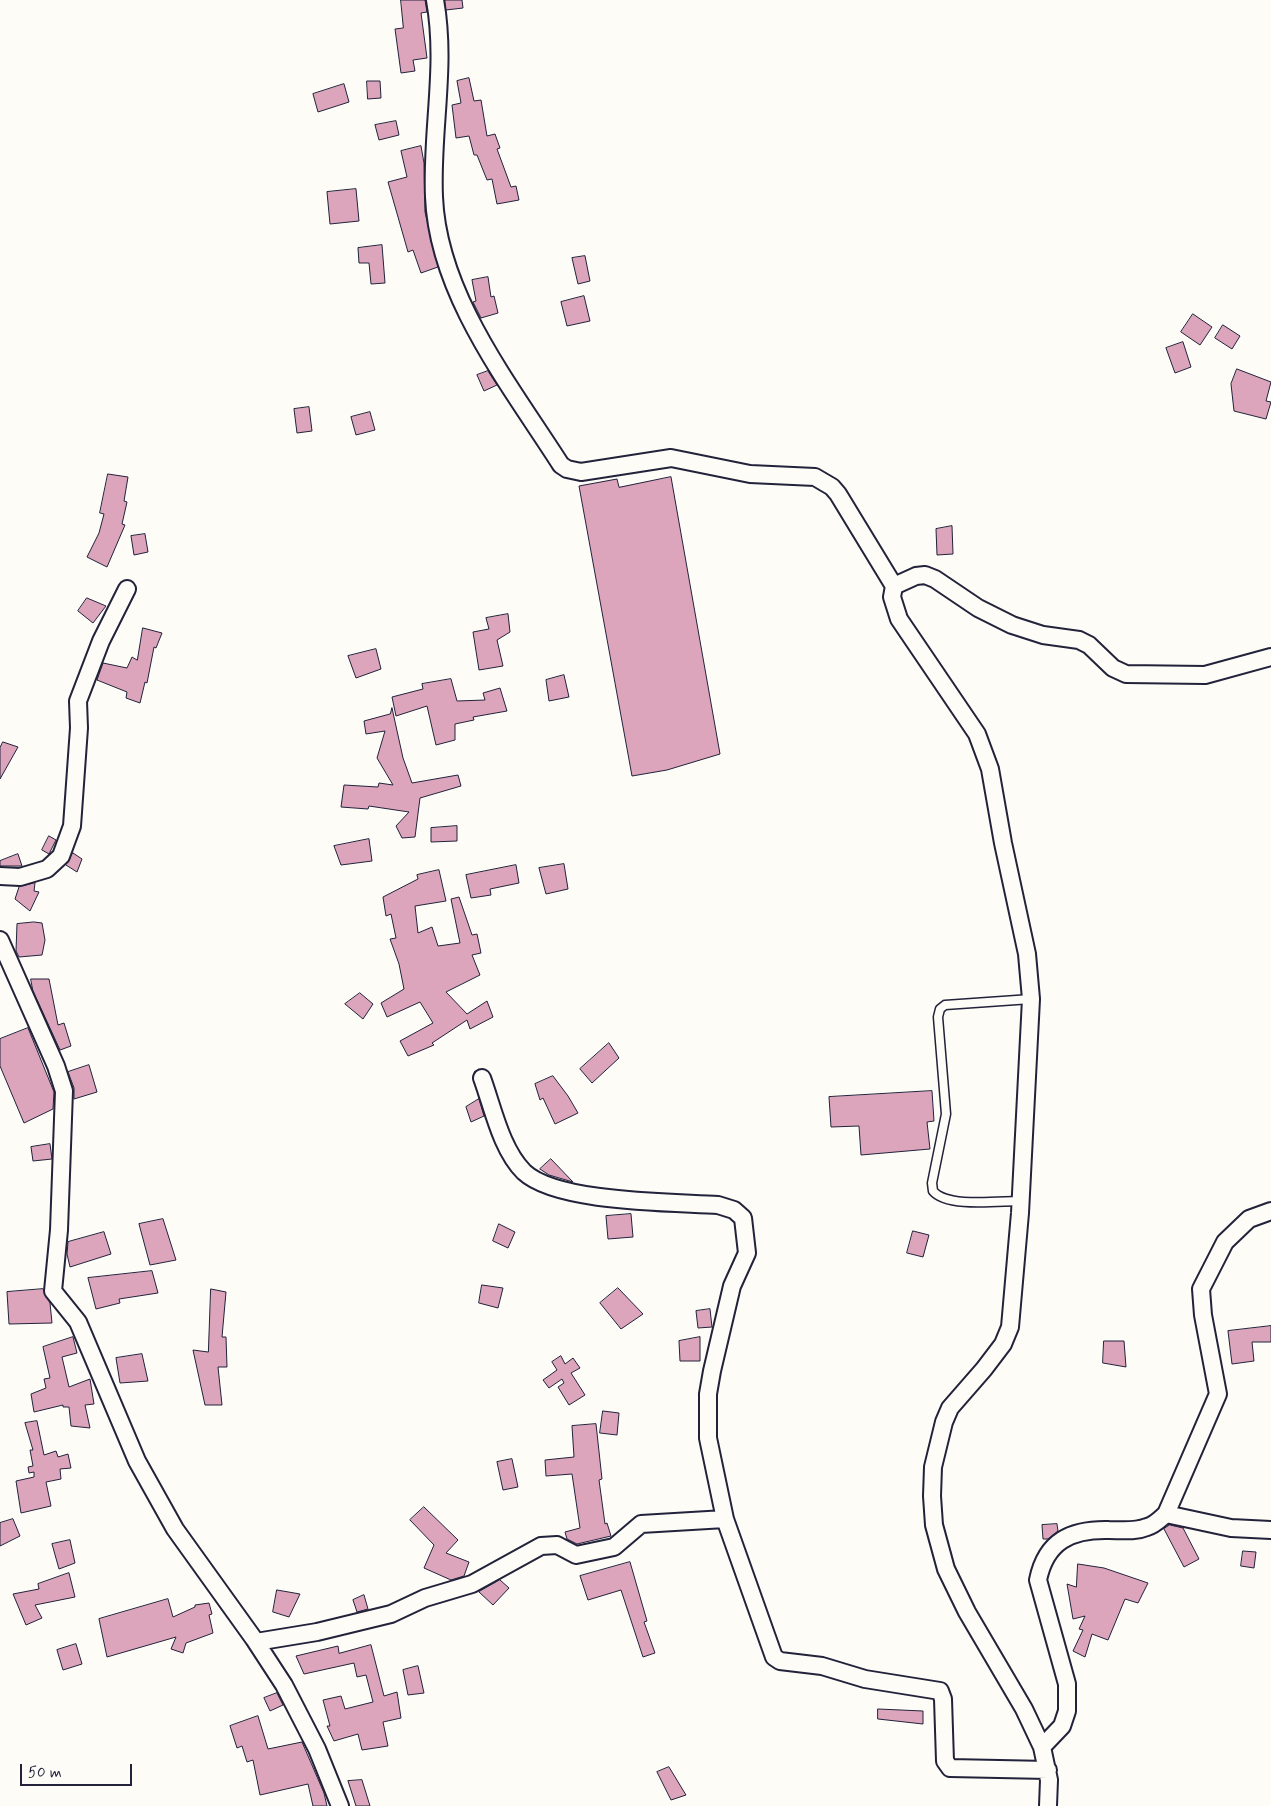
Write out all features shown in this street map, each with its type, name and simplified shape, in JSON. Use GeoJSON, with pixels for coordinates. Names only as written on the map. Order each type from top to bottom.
{"type":"FeatureCollection","features":[{"type":"Feature","properties":{"kind":"street"},"geometry":{"type":"LineString","coordinates":[[435,0],[441,64],[434,199],[448,265],[465,312],[561,465],[566,470],[581,472],[671,458],[750,474],[815,477],[832,486],[894,586],[892,597],[899,619],[977,734],[990,769],[1027,954],[1031,999],[1020,1201],[1010,1326],[1003,1344],[950,1408],[944,1422],[933,1467],[932,1496],[934,1525],[946,1569],[967,1612],[1015,1693],[1042,1747],[1048,1770],[1048,1806]]}},
{"type":"Feature","properties":{"kind":"street"},"geometry":{"type":"LineString","coordinates":[[894,586],[916,576],[925,575],[935,579],[978,608],[1012,625],[1044,635],[1079,640],[1089,645],[1113,668],[1126,674],[1205,675],[1271,657]]}},
{"type":"Feature","properties":{"kind":"street"},"geometry":{"type":"LineString","coordinates":[[0,876],[20,877],[47,869],[61,856],[72,826],[79,728],[78,701],[101,641],[126,589]]}},
{"type":"Feature","properties":{"kind":"street"},"geometry":{"type":"LineString","coordinates":[[0,940],[56,1066],[64,1090],[59,1230],[54,1291],[78,1322],[136,1461],[175,1528],[256,1642],[300,1714],[340,1806]]}},
{"type":"Feature","properties":{"kind":"street"},"geometry":{"type":"LineString","coordinates":[[482,1078],[506,1142],[524,1172],[535,1179],[566,1191],[610,1198],[718,1205],[734,1210],[743,1218],[747,1253],[732,1286],[708,1394],[707,1418],[710,1456],[725,1519],[776,1659],[822,1666],[865,1679],[940,1691],[943,1699],[945,1761],[950,1768],[1048,1770]]}},
{"type":"Feature","properties":{"kind":"street"},"geometry":{"type":"LineString","coordinates":[[1042,1747],[1062,1726],[1067,1711],[1067,1684],[1038,1580],[1041,1566],[1050,1550],[1060,1540],[1078,1532],[1096,1529],[1140,1529],[1155,1524],[1166,1514],[1218,1394],[1203,1315],[1201,1289],[1216,1256],[1231,1236],[1249,1219],[1271,1211]]}},
{"type":"Feature","properties":{"kind":"street"},"geometry":{"type":"LineString","coordinates":[[1166,1514],[1231,1528],[1271,1530]]}},
{"type":"Feature","properties":{"kind":"street"},"geometry":{"type":"LineString","coordinates":[[256,1642],[317,1632],[391,1614],[425,1598],[472,1584],[541,1546],[557,1545],[576,1555],[614,1546],[641,1524],[725,1519]]}},
{"type":"Feature","properties":{"kind":"lane"},"geometry":{"type":"LineString","coordinates":[[1020,1201],[955,1200],[942,1198],[933,1191],[932,1183],[946,1114],[938,1017],[940,1009],[945,1005],[1031,999]]}},
{"type":"Feature","properties":{"kind":"building"},"geometry":{"type":"Polygon","coordinates":[[[401,0],[425,0],[427,12],[421,13],[427,58],[413,60],[415,71],[401,73],[395,29],[403,28],[401,0]]]}},
{"type":"Feature","properties":{"kind":"building"},"geometry":{"type":"Polygon","coordinates":[[[445,0],[462,0],[463,8],[446,10],[445,0]]]}},
{"type":"Feature","properties":{"kind":"building"},"geometry":{"type":"Polygon","coordinates":[[[469,78],[474,101],[481,100],[487,136],[495,134],[500,148],[497,149],[511,187],[516,186],[519,200],[497,204],[492,179],[487,180],[477,155],[474,155],[469,136],[456,138],[452,105],[461,103],[457,81],[469,78]]]}},
{"type":"Feature","properties":{"kind":"building"},"geometry":{"type":"Polygon","coordinates":[[[367,81],[380,81],[381,98],[368,99],[367,81]]]}},
{"type":"Feature","properties":{"kind":"building"},"geometry":{"type":"Polygon","coordinates":[[[344,84],[349,102],[318,112],[313,94],[344,84]]]}},
{"type":"Feature","properties":{"kind":"building"},"geometry":{"type":"Polygon","coordinates":[[[396,121],[399,135],[379,140],[375,125],[396,121]]]}},
{"type":"Feature","properties":{"kind":"building"},"geometry":{"type":"Polygon","coordinates":[[[421,146],[424,163],[425,212],[438,267],[421,273],[413,250],[408,252],[388,182],[407,177],[401,151],[421,146]]]}},
{"type":"Feature","properties":{"kind":"building"},"geometry":{"type":"Polygon","coordinates":[[[356,189],[359,221],[330,224],[327,192],[356,189]]]}},
{"type":"Feature","properties":{"kind":"building"},"geometry":{"type":"Polygon","coordinates":[[[382,245],[385,283],[371,284],[369,263],[359,263],[358,248],[382,245]]]}},
{"type":"Feature","properties":{"kind":"building"},"geometry":{"type":"Polygon","coordinates":[[[585,256],[590,281],[578,284],[572,258],[585,256]]]}},
{"type":"Feature","properties":{"kind":"building"},"geometry":{"type":"Polygon","coordinates":[[[488,277],[491,297],[494,296],[498,313],[481,318],[473,302],[476,301],[472,280],[488,277]]]}},
{"type":"Feature","properties":{"kind":"building"},"geometry":{"type":"Polygon","coordinates":[[[584,296],[590,321],[567,326],[561,302],[584,296]]]}},
{"type":"Feature","properties":{"kind":"building"},"geometry":{"type":"Polygon","coordinates":[[[1193,314],[1212,327],[1200,345],[1181,332],[1193,314]]]}},
{"type":"Feature","properties":{"kind":"building"},"geometry":{"type":"Polygon","coordinates":[[[1223,325],[1240,336],[1232,349],[1215,338],[1223,325]]]}},
{"type":"Feature","properties":{"kind":"building"},"geometry":{"type":"Polygon","coordinates":[[[1183,342],[1191,367],[1175,373],[1166,348],[1183,342]]]}},
{"type":"Feature","properties":{"kind":"building"},"geometry":{"type":"Polygon","coordinates":[[[1237,369],[1271,382],[1266,401],[1271,402],[1266,419],[1234,411],[1231,384],[1237,369]]]}},
{"type":"Feature","properties":{"kind":"building"},"geometry":{"type":"Polygon","coordinates":[[[488,371],[497,385],[484,391],[477,375],[488,371]]]}},
{"type":"Feature","properties":{"kind":"building"},"geometry":{"type":"Polygon","coordinates":[[[309,407],[312,431],[297,433],[294,409],[309,407]]]}},
{"type":"Feature","properties":{"kind":"building"},"geometry":{"type":"Polygon","coordinates":[[[370,412],[375,430],[356,435],[351,417],[370,412]]]}},
{"type":"Feature","properties":{"kind":"building"},"geometry":{"type":"Polygon","coordinates":[[[108,474],[128,477],[124,501],[127,502],[122,524],[125,525],[107,567],[87,557],[99,533],[104,514],[100,513],[108,474]]]}},
{"type":"Feature","properties":{"kind":"building"},"geometry":{"type":"Polygon","coordinates":[[[671,477],[720,754],[667,770],[632,776],[579,486],[617,479],[619,487],[671,477]]]}},
{"type":"Feature","properties":{"kind":"building"},"geometry":{"type":"Polygon","coordinates":[[[952,526],[953,554],[937,555],[936,529],[952,526]]]}},
{"type":"Feature","properties":{"kind":"building"},"geometry":{"type":"Polygon","coordinates":[[[145,534],[148,552],[134,555],[131,536],[145,534]]]}},
{"type":"Feature","properties":{"kind":"building"},"geometry":{"type":"Polygon","coordinates":[[[87,598],[106,606],[93,623],[78,611],[87,598]]]}},
{"type":"Feature","properties":{"kind":"building"},"geometry":{"type":"Polygon","coordinates":[[[508,614],[510,632],[497,640],[503,666],[479,670],[473,632],[489,629],[486,618],[508,614]]]}},
{"type":"Feature","properties":{"kind":"building"},"geometry":{"type":"Polygon","coordinates":[[[143,628],[162,633],[156,648],[154,647],[147,683],[145,682],[140,703],[126,698],[127,692],[97,680],[103,663],[127,668],[132,657],[137,660],[143,628]]]}},
{"type":"Feature","properties":{"kind":"building"},"geometry":{"type":"Polygon","coordinates":[[[376,649],[381,669],[356,678],[348,656],[376,649]]]}},
{"type":"Feature","properties":{"kind":"building"},"geometry":{"type":"Polygon","coordinates":[[[564,675],[569,697],[549,701],[546,680],[564,675]]]}},
{"type":"Feature","properties":{"kind":"building"},"geometry":{"type":"Polygon","coordinates":[[[451,679],[457,701],[485,700],[483,693],[500,688],[507,711],[473,717],[474,720],[455,724],[455,740],[436,745],[427,706],[396,716],[392,697],[423,689],[422,684],[451,679]]]}},
{"type":"Feature","properties":{"kind":"building"},"geometry":{"type":"Polygon","coordinates":[[[392,708],[403,758],[412,783],[458,775],[461,786],[420,798],[415,837],[402,838],[396,826],[409,812],[369,806],[368,809],[341,807],[344,785],[378,787],[379,783],[393,785],[377,758],[385,731],[366,734],[364,721],[390,714],[392,708]]]}},
{"type":"Feature","properties":{"kind":"building"},"geometry":{"type":"Polygon","coordinates":[[[3,742],[18,747],[0,779],[0,748],[3,742]]]}},
{"type":"Feature","properties":{"kind":"building"},"geometry":{"type":"Polygon","coordinates":[[[457,826],[457,841],[431,842],[431,828],[457,826]]]}},
{"type":"Feature","properties":{"kind":"building"},"geometry":{"type":"Polygon","coordinates":[[[49,836],[56,840],[49,854],[42,850],[49,836]]]}},
{"type":"Feature","properties":{"kind":"building"},"geometry":{"type":"Polygon","coordinates":[[[369,839],[372,861],[341,865],[334,846],[369,839]]]}},
{"type":"Feature","properties":{"kind":"building"},"geometry":{"type":"Polygon","coordinates":[[[73,853],[82,859],[77,872],[66,865],[73,853]]]}},
{"type":"Feature","properties":{"kind":"building"},"geometry":{"type":"Polygon","coordinates":[[[18,854],[22,866],[0,866],[0,861],[18,854]]]}},
{"type":"Feature","properties":{"kind":"building"},"geometry":{"type":"Polygon","coordinates":[[[564,864],[568,889],[546,894],[539,868],[564,864]]]}},
{"type":"Feature","properties":{"kind":"building"},"geometry":{"type":"Polygon","coordinates":[[[516,865],[519,883],[490,889],[491,895],[471,898],[466,875],[516,865]]]}},
{"type":"Feature","properties":{"kind":"building"},"geometry":{"type":"Polygon","coordinates":[[[439,870],[446,901],[415,906],[418,933],[432,927],[438,946],[460,943],[451,899],[459,897],[472,935],[477,934],[481,953],[472,955],[480,975],[446,992],[467,1014],[487,1001],[493,1017],[470,1029],[467,1020],[432,1043],[434,1045],[408,1056],[400,1041],[433,1023],[420,1002],[387,1017],[381,1003],[404,989],[399,964],[390,939],[396,938],[391,914],[386,916],[383,897],[418,879],[417,875],[439,870]]]}},
{"type":"Feature","properties":{"kind":"building"},"geometry":{"type":"Polygon","coordinates":[[[35,883],[34,891],[39,892],[30,911],[15,899],[19,887],[35,883]]]}},
{"type":"Feature","properties":{"kind":"building"},"geometry":{"type":"Polygon","coordinates":[[[42,923],[45,940],[42,955],[19,957],[16,951],[17,924],[42,923]]]}},
{"type":"Feature","properties":{"kind":"building"},"geometry":{"type":"Polygon","coordinates":[[[31,979],[49,979],[58,1025],[64,1023],[71,1046],[60,1050],[33,991],[31,979]]]}},
{"type":"Feature","properties":{"kind":"building"},"geometry":{"type":"Polygon","coordinates":[[[360,993],[373,1004],[363,1019],[345,1004],[360,993]]]}},
{"type":"Feature","properties":{"kind":"building"},"geometry":{"type":"Polygon","coordinates":[[[28,1028],[54,1092],[53,1109],[24,1123],[0,1066],[0,1039],[28,1028]]]}},
{"type":"Feature","properties":{"kind":"building"},"geometry":{"type":"Polygon","coordinates":[[[609,1043],[619,1058],[592,1083],[580,1069],[609,1043]]]}},
{"type":"Feature","properties":{"kind":"building"},"geometry":{"type":"Polygon","coordinates":[[[89,1065],[97,1092],[74,1099],[74,1088],[68,1072],[89,1065]]]}},
{"type":"Feature","properties":{"kind":"building"},"geometry":{"type":"Polygon","coordinates":[[[553,1076],[578,1113],[555,1124],[543,1098],[540,1100],[535,1084],[553,1076]]]}},
{"type":"Feature","properties":{"kind":"building"},"geometry":{"type":"Polygon","coordinates":[[[932,1091],[934,1121],[927,1122],[930,1149],[861,1155],[859,1126],[831,1127],[829,1097],[932,1091]]]}},
{"type":"Feature","properties":{"kind":"building"},"geometry":{"type":"Polygon","coordinates":[[[479,1099],[484,1116],[471,1122],[466,1107],[479,1099]]]}},
{"type":"Feature","properties":{"kind":"building"},"geometry":{"type":"Polygon","coordinates":[[[50,1144],[52,1159],[33,1161],[31,1147],[50,1144]]]}},
{"type":"Feature","properties":{"kind":"building"},"geometry":{"type":"Polygon","coordinates":[[[551,1159],[573,1182],[549,1175],[540,1169],[551,1159]]]}},
{"type":"Feature","properties":{"kind":"building"},"geometry":{"type":"Polygon","coordinates":[[[631,1214],[633,1237],[608,1239],[606,1216],[631,1214]]]}},
{"type":"Feature","properties":{"kind":"building"},"geometry":{"type":"Polygon","coordinates":[[[163,1219],[176,1260],[150,1265],[139,1224],[163,1219]]]}},
{"type":"Feature","properties":{"kind":"building"},"geometry":{"type":"Polygon","coordinates":[[[499,1224],[515,1232],[508,1248],[493,1241],[499,1224]]]}},
{"type":"Feature","properties":{"kind":"building"},"geometry":{"type":"Polygon","coordinates":[[[913,1231],[929,1235],[923,1257],[907,1253],[913,1231]]]}},
{"type":"Feature","properties":{"kind":"building"},"geometry":{"type":"Polygon","coordinates":[[[104,1232],[111,1254],[70,1267],[67,1254],[68,1242],[104,1232]]]}},
{"type":"Feature","properties":{"kind":"building"},"geometry":{"type":"Polygon","coordinates":[[[152,1271],[158,1293],[119,1299],[120,1303],[96,1309],[88,1278],[152,1271]]]}},
{"type":"Feature","properties":{"kind":"building"},"geometry":{"type":"Polygon","coordinates":[[[482,1285],[503,1288],[498,1308],[479,1303],[482,1285]]]}},
{"type":"Feature","properties":{"kind":"building"},"geometry":{"type":"Polygon","coordinates":[[[618,1288],[643,1314],[621,1329],[600,1303],[618,1288]]]}},
{"type":"Feature","properties":{"kind":"building"},"geometry":{"type":"Polygon","coordinates":[[[43,1289],[50,1303],[52,1323],[9,1324],[7,1292],[43,1289]]]}},
{"type":"Feature","properties":{"kind":"building"},"geometry":{"type":"Polygon","coordinates":[[[211,1289],[226,1292],[222,1337],[226,1337],[227,1367],[218,1367],[222,1405],[205,1405],[193,1350],[208,1352],[211,1289]]]}},
{"type":"Feature","properties":{"kind":"building"},"geometry":{"type":"Polygon","coordinates":[[[710,1309],[712,1327],[698,1328],[696,1311],[710,1309]]]}},
{"type":"Feature","properties":{"kind":"building"},"geometry":{"type":"Polygon","coordinates":[[[1271,1326],[1271,1342],[1252,1342],[1254,1361],[1232,1364],[1228,1331],[1271,1326]]]}},
{"type":"Feature","properties":{"kind":"building"},"geometry":{"type":"Polygon","coordinates":[[[73,1337],[77,1353],[62,1357],[69,1387],[90,1379],[94,1404],[85,1405],[90,1428],[71,1426],[69,1407],[63,1407],[63,1405],[34,1412],[31,1394],[46,1388],[44,1379],[50,1378],[43,1347],[73,1337]]]}},
{"type":"Feature","properties":{"kind":"building"},"geometry":{"type":"Polygon","coordinates":[[[700,1337],[700,1361],[680,1361],[679,1341],[700,1337]]]}},
{"type":"Feature","properties":{"kind":"building"},"geometry":{"type":"Polygon","coordinates":[[[1104,1341],[1124,1341],[1126,1367],[1103,1363],[1104,1341]]]}},
{"type":"Feature","properties":{"kind":"building"},"geometry":{"type":"Polygon","coordinates":[[[142,1354],[148,1381],[120,1383],[116,1358],[142,1354]]]}},
{"type":"Feature","properties":{"kind":"building"},"geometry":{"type":"Polygon","coordinates":[[[561,1356],[565,1364],[573,1358],[580,1368],[571,1373],[585,1395],[569,1405],[558,1387],[564,1383],[562,1379],[549,1388],[543,1380],[557,1370],[552,1362],[561,1356]]]}},
{"type":"Feature","properties":{"kind":"building"},"geometry":{"type":"Polygon","coordinates":[[[603,1411],[619,1413],[617,1435],[600,1433],[603,1411]]]}},
{"type":"Feature","properties":{"kind":"building"},"geometry":{"type":"Polygon","coordinates":[[[37,1421],[44,1455],[56,1451],[58,1457],[68,1454],[71,1468],[60,1469],[61,1479],[46,1482],[51,1506],[21,1513],[16,1481],[34,1477],[34,1472],[29,1473],[28,1467],[33,1466],[30,1450],[33,1450],[25,1423],[37,1421]]]}},
{"type":"Feature","properties":{"kind":"building"},"geometry":{"type":"Polygon","coordinates":[[[596,1424],[602,1479],[599,1480],[605,1524],[607,1523],[611,1536],[577,1544],[567,1539],[565,1532],[580,1528],[572,1474],[546,1476],[545,1460],[574,1457],[572,1426],[596,1424]]]}},
{"type":"Feature","properties":{"kind":"building"},"geometry":{"type":"Polygon","coordinates":[[[512,1459],[518,1487],[503,1490],[497,1462],[512,1459]]]}},
{"type":"Feature","properties":{"kind":"building"},"geometry":{"type":"Polygon","coordinates":[[[424,1507],[458,1540],[446,1553],[469,1562],[464,1576],[451,1580],[424,1568],[434,1545],[410,1520],[424,1507]]]}},
{"type":"Feature","properties":{"kind":"building"},"geometry":{"type":"Polygon","coordinates":[[[13,1519],[20,1536],[0,1546],[0,1523],[13,1519]]]}},
{"type":"Feature","properties":{"kind":"building"},"geometry":{"type":"Polygon","coordinates":[[[1057,1524],[1058,1531],[1048,1539],[1043,1539],[1042,1525],[1057,1524]]]}},
{"type":"Feature","properties":{"kind":"building"},"geometry":{"type":"Polygon","coordinates":[[[1170,1525],[1183,1528],[1199,1559],[1184,1567],[1164,1529],[1170,1525]]]}},
{"type":"Feature","properties":{"kind":"building"},"geometry":{"type":"Polygon","coordinates":[[[70,1540],[75,1563],[59,1569],[52,1544],[70,1540]]]}},
{"type":"Feature","properties":{"kind":"building"},"geometry":{"type":"Polygon","coordinates":[[[1243,1551],[1256,1552],[1254,1568],[1241,1566],[1243,1551]]]}},
{"type":"Feature","properties":{"kind":"building"},"geometry":{"type":"Polygon","coordinates":[[[630,1562],[647,1621],[644,1622],[655,1653],[643,1657],[621,1590],[588,1600],[580,1576],[630,1562]]]}},
{"type":"Feature","properties":{"kind":"building"},"geometry":{"type":"Polygon","coordinates":[[[1078,1564],[1104,1568],[1148,1583],[1138,1603],[1125,1599],[1108,1640],[1092,1634],[1085,1657],[1073,1651],[1083,1630],[1079,1629],[1085,1616],[1073,1619],[1067,1584],[1076,1587],[1078,1564]]]}},
{"type":"Feature","properties":{"kind":"building"},"geometry":{"type":"Polygon","coordinates":[[[69,1573],[75,1597],[35,1605],[42,1618],[26,1625],[13,1594],[39,1589],[38,1584],[69,1573]]]}},
{"type":"Feature","properties":{"kind":"building"},"geometry":{"type":"Polygon","coordinates":[[[500,1580],[509,1588],[493,1605],[479,1592],[500,1580]]]}},
{"type":"Feature","properties":{"kind":"building"},"geometry":{"type":"Polygon","coordinates":[[[277,1590],[300,1594],[289,1617],[273,1612],[277,1590]]]}},
{"type":"Feature","properties":{"kind":"building"},"geometry":{"type":"Polygon","coordinates":[[[364,1595],[368,1609],[357,1612],[353,1600],[364,1595]]]}},
{"type":"Feature","properties":{"kind":"building"},"geometry":{"type":"Polygon","coordinates":[[[168,1599],[173,1617],[195,1607],[195,1605],[209,1603],[212,1614],[209,1615],[213,1633],[186,1643],[183,1653],[171,1649],[176,1637],[107,1657],[99,1619],[168,1599]]]}},
{"type":"Feature","properties":{"kind":"building"},"geometry":{"type":"Polygon","coordinates":[[[76,1644],[82,1664],[63,1670],[57,1650],[76,1644]]]}},
{"type":"Feature","properties":{"kind":"building"},"geometry":{"type":"Polygon","coordinates":[[[371,1645],[384,1696],[397,1692],[401,1718],[383,1722],[388,1746],[362,1750],[358,1734],[334,1741],[327,1726],[330,1726],[323,1700],[341,1696],[345,1709],[373,1702],[366,1675],[357,1677],[354,1663],[304,1674],[296,1656],[338,1646],[339,1653],[371,1645]]]}},
{"type":"Feature","properties":{"kind":"building"},"geometry":{"type":"Polygon","coordinates":[[[418,1666],[424,1693],[408,1695],[403,1670],[418,1666]]]}},
{"type":"Feature","properties":{"kind":"building"},"geometry":{"type":"Polygon","coordinates":[[[277,1693],[283,1705],[270,1711],[264,1698],[277,1693]]]}},
{"type":"Feature","properties":{"kind":"building"},"geometry":{"type":"Polygon","coordinates":[[[878,1709],[923,1711],[923,1724],[878,1719],[878,1709]]]}},
{"type":"Feature","properties":{"kind":"building"},"geometry":{"type":"Polygon","coordinates":[[[258,1716],[268,1749],[302,1742],[324,1793],[327,1806],[313,1806],[308,1784],[260,1795],[253,1760],[247,1762],[242,1746],[237,1748],[230,1726],[258,1716]]]}},
{"type":"Feature","properties":{"kind":"building"},"geometry":{"type":"Polygon","coordinates":[[[669,1767],[686,1795],[671,1800],[657,1772],[669,1767]]]}},
{"type":"Feature","properties":{"kind":"building"},"geometry":{"type":"Polygon","coordinates":[[[362,1780],[370,1806],[356,1806],[348,1781],[362,1780]]]}}]}
